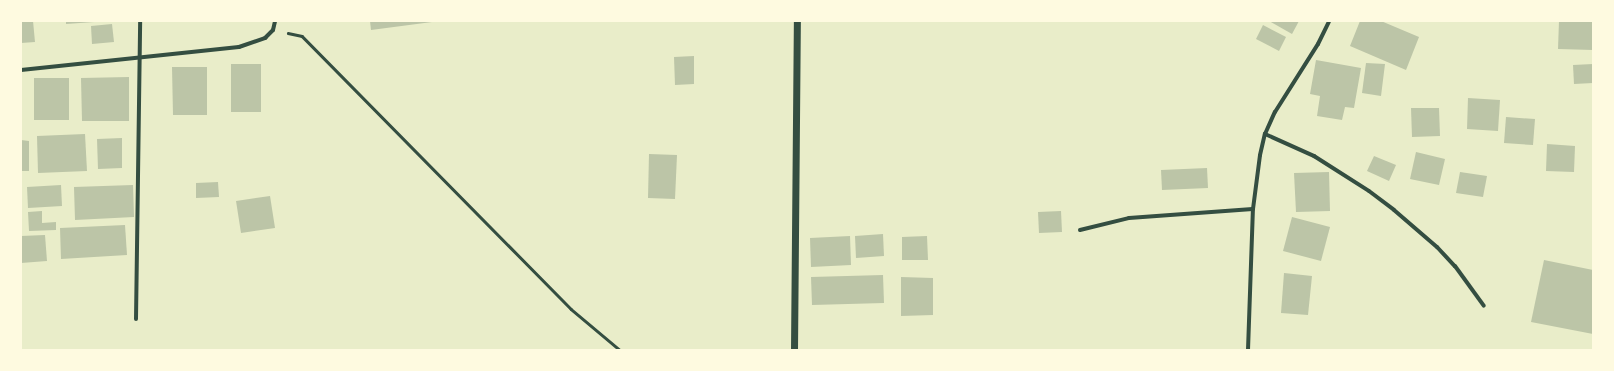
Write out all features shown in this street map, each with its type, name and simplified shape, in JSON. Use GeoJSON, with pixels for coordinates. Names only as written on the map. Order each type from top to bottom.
{"type":"FeatureCollection","features":[{"type":"Feature","properties":{"kind":"street"},"geometry":{"type":"LineString","coordinates":[[136,318],[140,21]]}},
{"type":"Feature","properties":{"kind":"street"},"geometry":{"type":"LineString","coordinates":[[21,70],[239,47],[265,38],[273,30],[275,21]]}},
{"type":"Feature","properties":{"kind":"street"},"geometry":{"type":"LineString","coordinates":[[794,350],[797,21]]}},
{"type":"Feature","properties":{"kind":"street"},"geometry":{"type":"LineString","coordinates":[[1248,350],[1253,209],[1256,178],[1265,134],[1275,112],[1318,44],[1329,21]]}},
{"type":"Feature","properties":{"kind":"street"},"geometry":{"type":"LineString","coordinates":[[1265,134],[1314,156],[1369,191],[1394,210],[1420,231],[1446,256],[1484,306]]}},
{"type":"Feature","properties":{"kind":"street"},"geometry":{"type":"LineString","coordinates":[[1080,230],[1129,218],[1253,209]]}},
{"type":"Feature","properties":{"kind":"path"},"geometry":{"type":"LineString","coordinates":[[273,30],[302,36],[571,309],[620,350]]}},
{"type":"Feature","properties":{"kind":"building"},"geometry":{"type":"Polygon","coordinates":[[[21,21],[33,21],[35,42],[21,43],[21,21]]]}},
{"type":"Feature","properties":{"kind":"building"},"geometry":{"type":"Polygon","coordinates":[[[66,21],[94,21],[94,22],[66,24],[66,21]]]}},
{"type":"Feature","properties":{"kind":"building"},"geometry":{"type":"Polygon","coordinates":[[[370,21],[432,21],[432,22],[371,30],[370,21]]]}},
{"type":"Feature","properties":{"kind":"building"},"geometry":{"type":"Polygon","coordinates":[[[1269,21],[1299,21],[1292,34],[1269,21]]]}},
{"type":"Feature","properties":{"kind":"building"},"geometry":{"type":"Polygon","coordinates":[[[1360,21],[1381,21],[1419,37],[1406,70],[1350,46],[1360,21]]]}},
{"type":"Feature","properties":{"kind":"building"},"geometry":{"type":"Polygon","coordinates":[[[1559,21],[1593,21],[1593,50],[1558,49],[1559,21]]]}},
{"type":"Feature","properties":{"kind":"building"},"geometry":{"type":"Polygon","coordinates":[[[112,24],[114,42],[92,44],[91,26],[112,24]]]}},
{"type":"Feature","properties":{"kind":"building"},"geometry":{"type":"Polygon","coordinates":[[[1263,25],[1286,37],[1279,51],[1256,39],[1263,25]]]}},
{"type":"Feature","properties":{"kind":"building"},"geometry":{"type":"Polygon","coordinates":[[[694,56],[694,84],[675,85],[674,57],[694,56]]]}},
{"type":"Feature","properties":{"kind":"building"},"geometry":{"type":"Polygon","coordinates":[[[1316,60],[1361,68],[1354,108],[1345,107],[1342,120],[1317,116],[1320,96],[1310,94],[1316,60]]]}},
{"type":"Feature","properties":{"kind":"building"},"geometry":{"type":"Polygon","coordinates":[[[1366,63],[1385,64],[1381,96],[1362,93],[1366,63]]]}},
{"type":"Feature","properties":{"kind":"building"},"geometry":{"type":"Polygon","coordinates":[[[231,64],[261,64],[261,112],[231,112],[231,64]]]}},
{"type":"Feature","properties":{"kind":"building"},"geometry":{"type":"Polygon","coordinates":[[[1593,64],[1593,83],[1574,84],[1573,65],[1593,64]]]}},
{"type":"Feature","properties":{"kind":"building"},"geometry":{"type":"Polygon","coordinates":[[[172,67],[207,67],[207,115],[173,115],[172,67]]]}},
{"type":"Feature","properties":{"kind":"building"},"geometry":{"type":"Polygon","coordinates":[[[129,77],[129,121],[82,121],[81,78],[129,77]]]}},
{"type":"Feature","properties":{"kind":"building"},"geometry":{"type":"Polygon","coordinates":[[[34,78],[69,78],[69,120],[34,120],[34,78]]]}},
{"type":"Feature","properties":{"kind":"building"},"geometry":{"type":"Polygon","coordinates":[[[1468,98],[1500,100],[1498,131],[1467,129],[1468,98]]]}},
{"type":"Feature","properties":{"kind":"building"},"geometry":{"type":"Polygon","coordinates":[[[1411,108],[1439,108],[1440,136],[1412,137],[1411,108]]]}},
{"type":"Feature","properties":{"kind":"building"},"geometry":{"type":"Polygon","coordinates":[[[1506,117],[1535,119],[1533,145],[1504,143],[1506,117]]]}},
{"type":"Feature","properties":{"kind":"building"},"geometry":{"type":"Polygon","coordinates":[[[85,134],[87,171],[38,173],[37,136],[85,134]]]}},
{"type":"Feature","properties":{"kind":"building"},"geometry":{"type":"Polygon","coordinates":[[[122,138],[122,168],[98,169],[97,139],[122,138]]]}},
{"type":"Feature","properties":{"kind":"building"},"geometry":{"type":"Polygon","coordinates":[[[21,140],[29,141],[29,171],[21,171],[21,140]]]}},
{"type":"Feature","properties":{"kind":"building"},"geometry":{"type":"Polygon","coordinates":[[[1547,144],[1575,146],[1574,172],[1546,171],[1547,144]]]}},
{"type":"Feature","properties":{"kind":"building"},"geometry":{"type":"Polygon","coordinates":[[[1416,152],[1445,159],[1439,185],[1410,179],[1416,152]]]}},
{"type":"Feature","properties":{"kind":"building"},"geometry":{"type":"Polygon","coordinates":[[[649,154],[677,155],[675,199],[648,198],[649,154]]]}},
{"type":"Feature","properties":{"kind":"building"},"geometry":{"type":"Polygon","coordinates":[[[1374,156],[1396,165],[1389,181],[1367,171],[1374,156]]]}},
{"type":"Feature","properties":{"kind":"building"},"geometry":{"type":"Polygon","coordinates":[[[1207,168],[1208,188],[1162,190],[1161,170],[1207,168]]]}},
{"type":"Feature","properties":{"kind":"building"},"geometry":{"type":"Polygon","coordinates":[[[1329,172],[1330,211],[1296,212],[1294,173],[1329,172]]]}},
{"type":"Feature","properties":{"kind":"building"},"geometry":{"type":"Polygon","coordinates":[[[1460,172],[1487,176],[1483,197],[1456,193],[1460,172]]]}},
{"type":"Feature","properties":{"kind":"building"},"geometry":{"type":"Polygon","coordinates":[[[218,182],[219,197],[196,198],[196,183],[218,182]]]}},
{"type":"Feature","properties":{"kind":"building"},"geometry":{"type":"Polygon","coordinates":[[[61,185],[62,206],[28,208],[27,187],[61,185]]]}},
{"type":"Feature","properties":{"kind":"building"},"geometry":{"type":"Polygon","coordinates":[[[133,185],[134,217],[75,220],[74,187],[133,185]]]}},
{"type":"Feature","properties":{"kind":"building"},"geometry":{"type":"Polygon","coordinates":[[[270,196],[275,228],[241,233],[236,201],[270,196]]]}},
{"type":"Feature","properties":{"kind":"building"},"geometry":{"type":"Polygon","coordinates":[[[42,211],[42,223],[56,222],[56,230],[29,231],[28,212],[42,211]]]}},
{"type":"Feature","properties":{"kind":"building"},"geometry":{"type":"Polygon","coordinates":[[[1061,211],[1062,232],[1039,233],[1038,212],[1061,211]]]}},
{"type":"Feature","properties":{"kind":"building"},"geometry":{"type":"Polygon","coordinates":[[[1292,217],[1330,227],[1321,261],[1283,251],[1292,217]]]}},
{"type":"Feature","properties":{"kind":"building"},"geometry":{"type":"Polygon","coordinates":[[[125,225],[127,255],[61,259],[60,228],[125,225]]]}},
{"type":"Feature","properties":{"kind":"building"},"geometry":{"type":"Polygon","coordinates":[[[883,234],[884,256],[856,258],[855,236],[883,234]]]}},
{"type":"Feature","properties":{"kind":"building"},"geometry":{"type":"Polygon","coordinates":[[[45,235],[47,261],[21,263],[21,236],[45,235]]]}},
{"type":"Feature","properties":{"kind":"building"},"geometry":{"type":"Polygon","coordinates":[[[850,236],[851,265],[811,267],[810,238],[850,236]]]}},
{"type":"Feature","properties":{"kind":"building"},"geometry":{"type":"Polygon","coordinates":[[[927,236],[928,260],[902,260],[902,237],[927,236]]]}},
{"type":"Feature","properties":{"kind":"building"},"geometry":{"type":"Polygon","coordinates":[[[1544,260],[1593,270],[1593,334],[1531,322],[1544,260]]]}},
{"type":"Feature","properties":{"kind":"building"},"geometry":{"type":"Polygon","coordinates":[[[1284,273],[1312,276],[1308,315],[1281,313],[1284,273]]]}},
{"type":"Feature","properties":{"kind":"building"},"geometry":{"type":"Polygon","coordinates":[[[883,275],[884,303],[812,305],[811,277],[883,275]]]}},
{"type":"Feature","properties":{"kind":"building"},"geometry":{"type":"Polygon","coordinates":[[[901,277],[933,278],[933,315],[901,316],[901,277]]]}}]}
